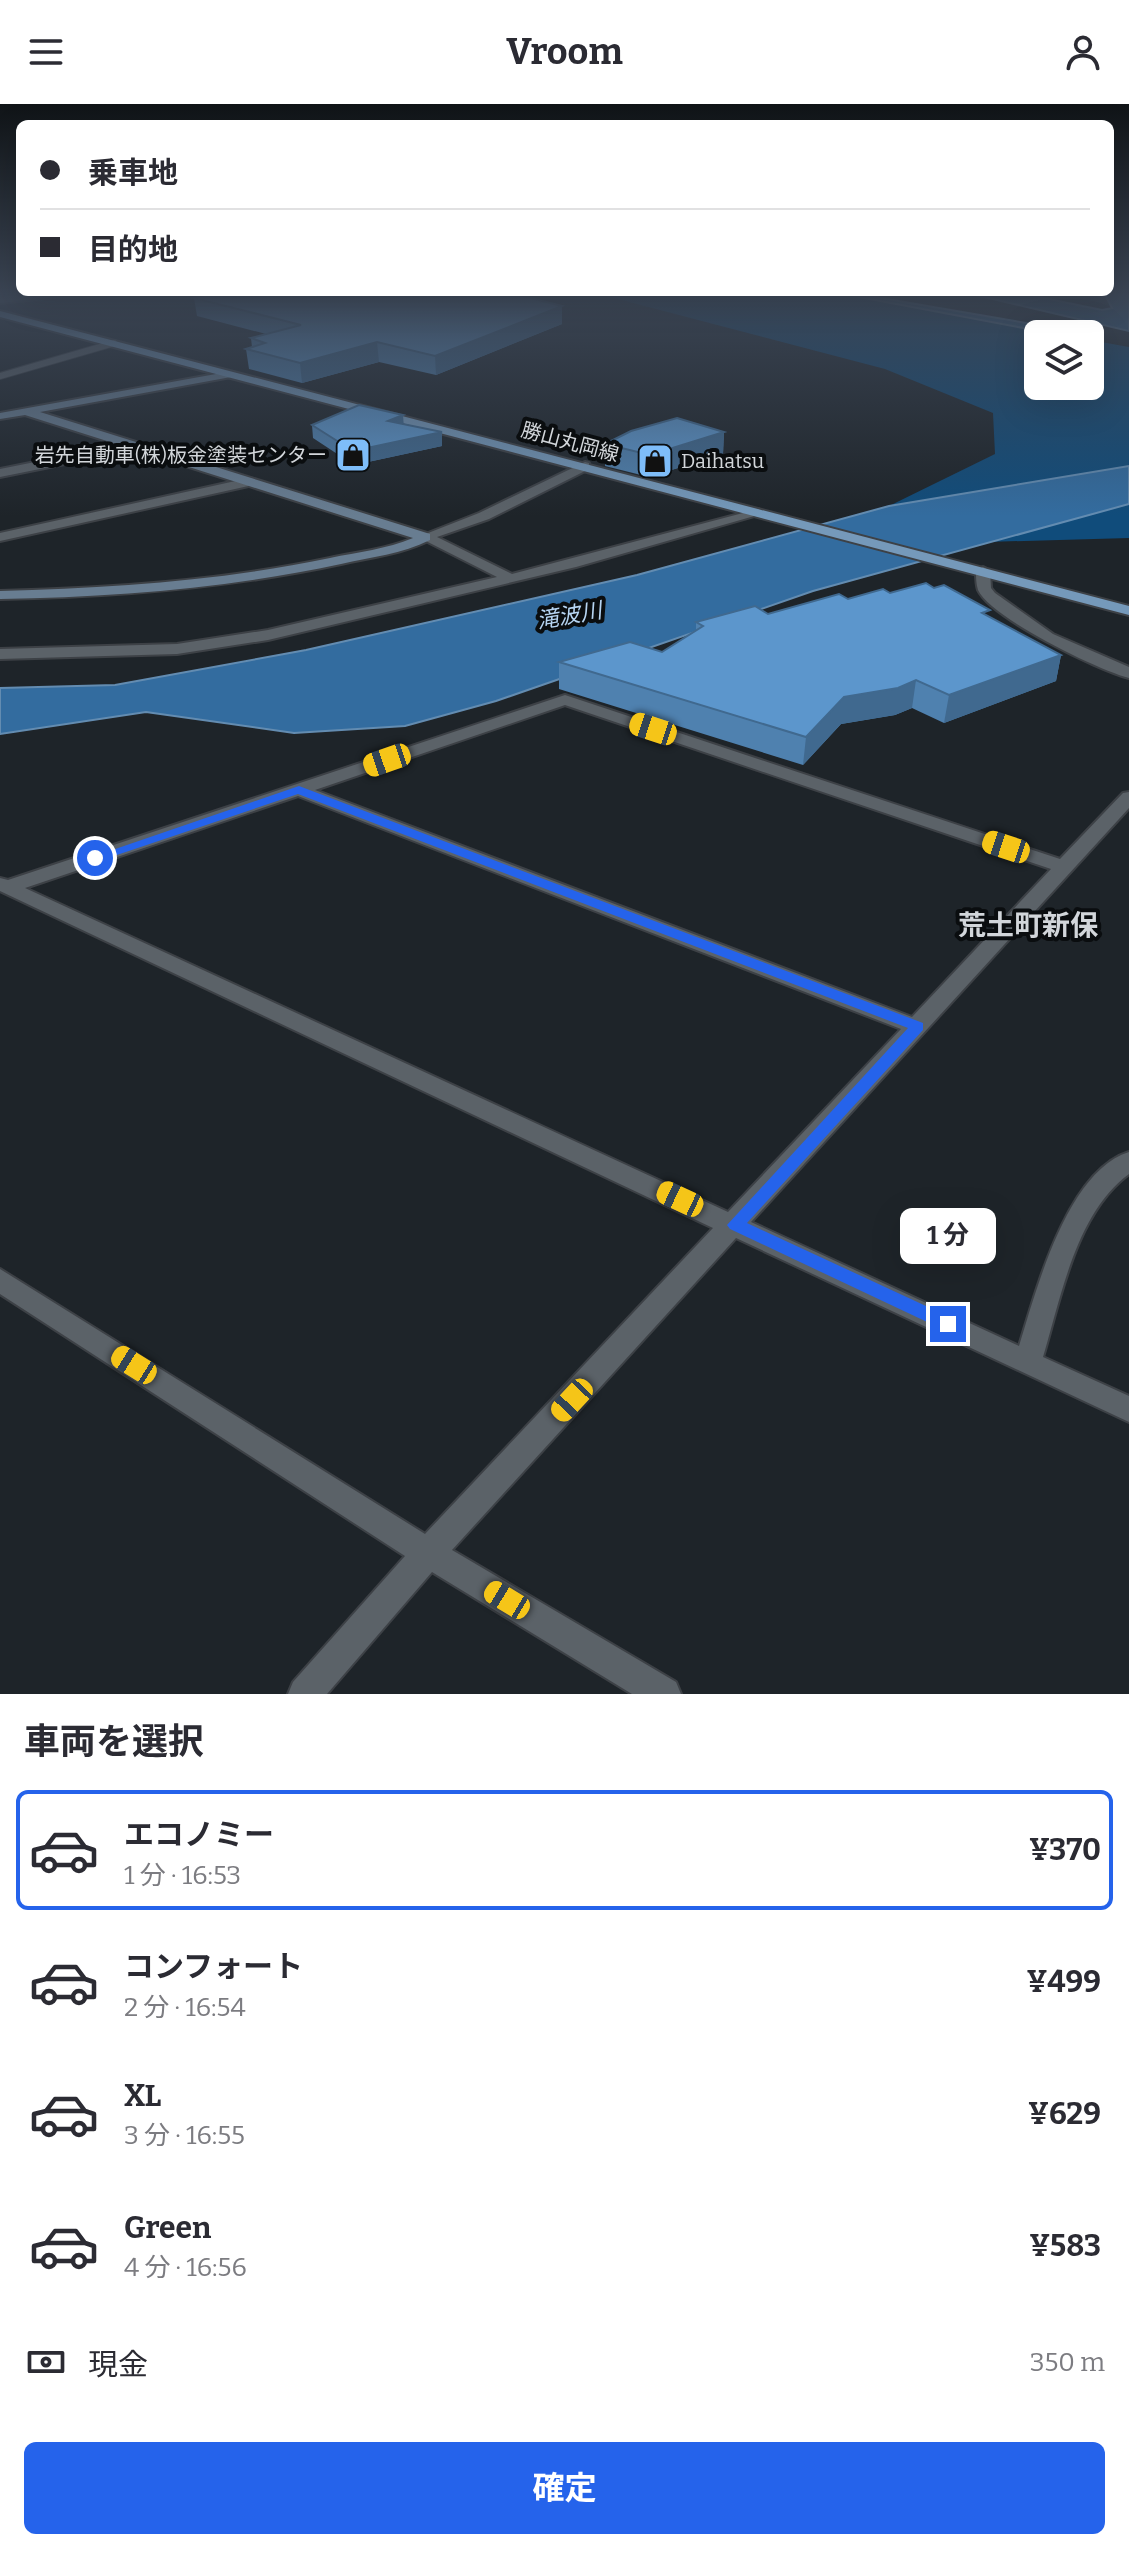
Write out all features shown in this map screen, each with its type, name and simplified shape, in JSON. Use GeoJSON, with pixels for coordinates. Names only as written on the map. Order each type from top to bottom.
{"type":"FeatureCollection","features":[{"type":"Feature","properties":{"kind":"main road","name":"勝山丸岡線"},"geometry":{"type":"LineString","coordinates":[[199,367],[1129,611]]}},
{"type":"Feature","properties":{"kind":"street"},"geometry":{"type":"LineString","coordinates":[[0,416],[227,375]]}},
{"type":"Feature","properties":{"kind":"street"},"geometry":{"type":"LineString","coordinates":[[24,411],[425,537],[508,577]]}},
{"type":"Feature","properties":{"kind":"street"},"geometry":{"type":"LineString","coordinates":[[0,473],[135,446]]}},
{"type":"Feature","properties":{"kind":"street"},"geometry":{"type":"LineString","coordinates":[[0,595],[91,593],[211,583],[318,566],[425,537],[484,516],[585,466]]}},
{"type":"Feature","properties":{"kind":"street"},"geometry":{"type":"LineString","coordinates":[[0,537],[249,482]]}},
{"type":"Feature","properties":{"kind":"street"},"geometry":{"type":"LineString","coordinates":[[0,654],[149,651],[268,635],[586,560],[761,514]]}},
{"type":"Feature","properties":{"kind":"street"},"geometry":{"type":"LineString","coordinates":[[983,571],[984,588],[990,596],[1048,637],[1129,673]]}},
{"type":"Feature","properties":{"kind":"street"},"geometry":{"type":"LineString","coordinates":[[4,886],[565,700],[1065,867]]}},
{"type":"Feature","properties":{"kind":"street"},"geometry":{"type":"LineString","coordinates":[[299,790],[918,1027]]}},
{"type":"Feature","properties":{"kind":"street"},"geometry":{"type":"LineString","coordinates":[[305,1694],[428,1553],[736,1225],[1129,797]]}},
{"type":"Feature","properties":{"kind":"street"},"geometry":{"type":"LineString","coordinates":[[4,886],[1129,1410]]}},
{"type":"Feature","properties":{"kind":"street"},"geometry":{"type":"LineString","coordinates":[[1028,1361],[1069,1240],[1085,1208],[1119,1166],[1129,1161]]}},
{"type":"Feature","properties":{"kind":"street"},"geometry":{"type":"LineString","coordinates":[[0,1280],[428,1553],[664,1694]]}},
{"type":"Feature","properties":{"kind":"lane"},"geometry":{"type":"LineString","coordinates":[[0,376],[30,367]]}},
{"type":"Feature","properties":{"kind":"shaded area"},"geometry":{"type":"Polygon","coordinates":[[[878,367],[1024,367],[1024,400],[1104,400],[1104,367],[1129,367],[1129,466],[889,506],[995,454],[993,413],[878,367]]]}},
{"type":"Feature","properties":{"kind":"shaded area"},"geometry":{"type":"Polygon","coordinates":[[[1129,504],[1129,538],[986,542],[1129,504]]]}},
{"type":"Feature","properties":{"kind":"water","name":"滝波川"},"geometry":{"type":"Polygon","coordinates":[[[1129,466],[1129,504],[813,591],[496,701],[405,726],[294,733],[146,712],[0,734],[0,688],[115,685],[306,650],[637,575],[889,506],[1129,466]]]}},
{"type":"Feature","properties":{"kind":"building"},"geometry":{"type":"Polygon","coordinates":[[[359,405],[403,415],[388,421],[442,432],[353,451],[312,425],[359,405]]]}},
{"type":"Feature","properties":{"kind":"building"},"geometry":{"type":"Polygon","coordinates":[[[677,418],[724,432],[650,455],[605,444],[631,431],[677,418]]]}},
{"type":"Feature","properties":{"kind":"building"},"geometry":{"type":"Polygon","coordinates":[[[926,583],[934,588],[944,585],[990,610],[982,613],[1061,655],[949,695],[916,680],[898,688],[844,697],[806,737],[559,662],[630,642],[662,652],[703,626],[696,622],[755,606],[768,614],[839,594],[848,599],[883,589],[890,593],[926,583]]]}},
{"type":"Feature","properties":{"kind":"place","name":"岩先自動車(株)板金塗装センター"},"geometry":{"type":"Point","coordinates":[353,455]}},
{"type":"Feature","properties":{"kind":"place","name":"Daihatsu"},"geometry":{"type":"Point","coordinates":[655,461]}},
{"type":"Feature","properties":{"kind":"district","name":"荒土町新保"},"geometry":{"type":"Point","coordinates":[1028,925]}},
{"type":"Feature","properties":{"kind":"route"},"geometry":{"type":"LineString","coordinates":[[95,858],[299,790],[918,1027],[736,1225],[948,1324]]}}]}
